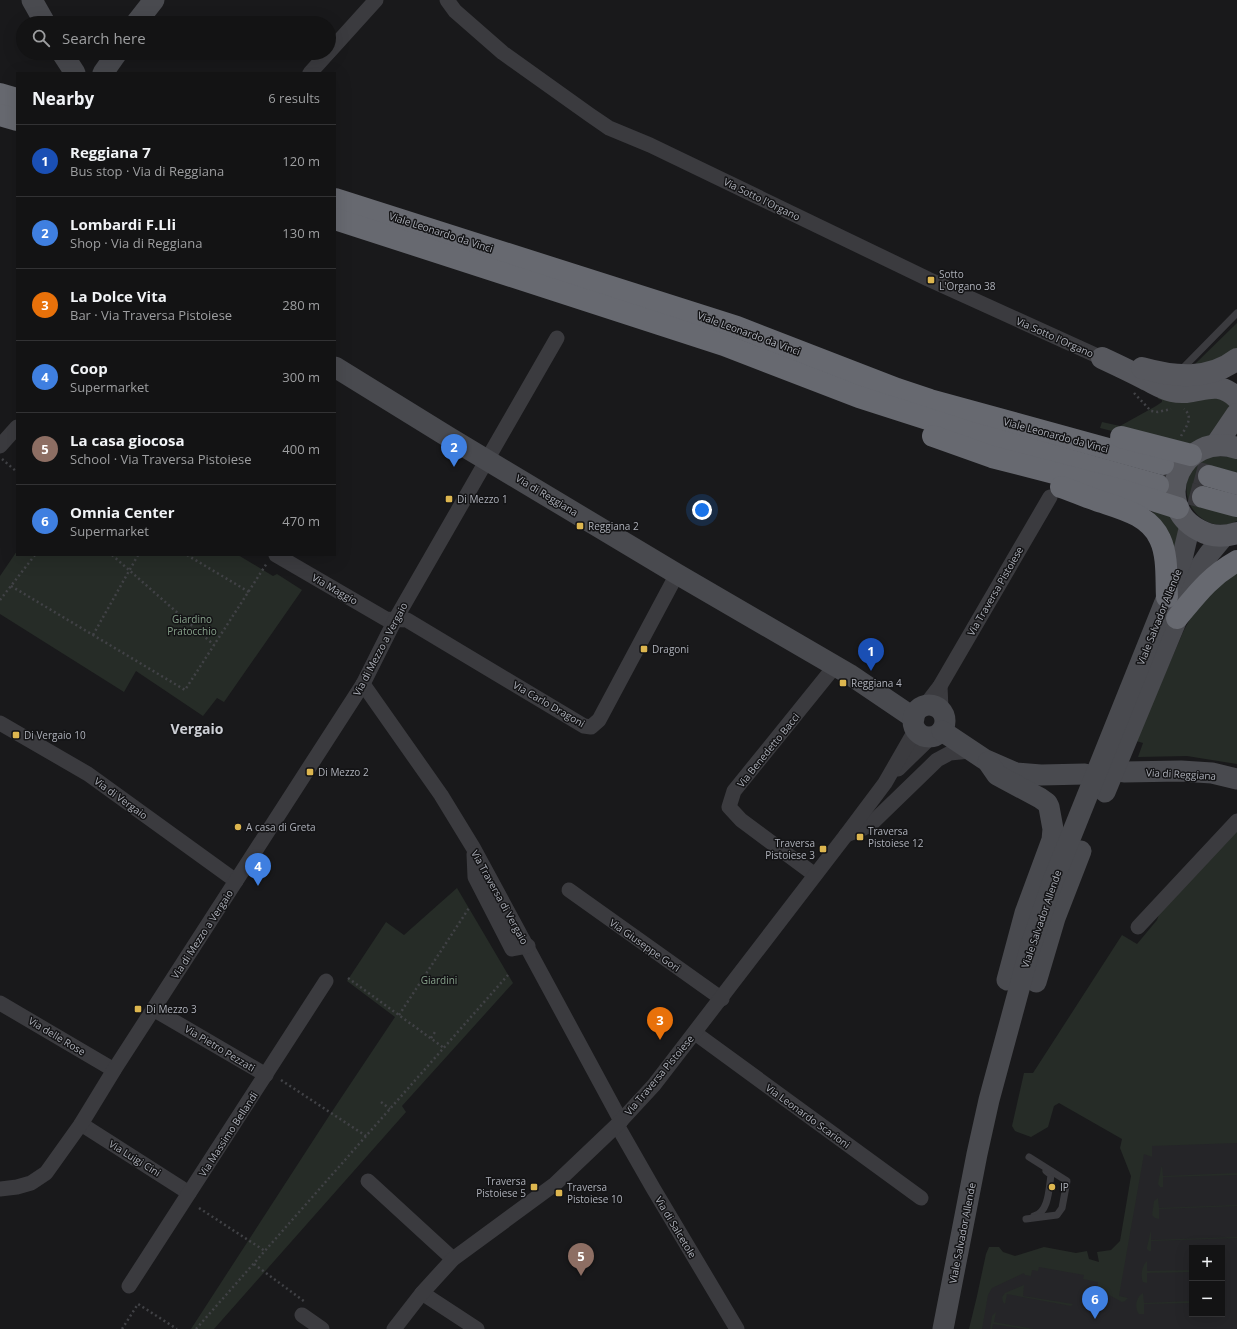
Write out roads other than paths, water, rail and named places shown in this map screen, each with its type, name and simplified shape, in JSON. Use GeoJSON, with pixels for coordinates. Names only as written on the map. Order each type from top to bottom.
{"type":"FeatureCollection","features":[{"type":"Feature","properties":{"kind":"highway"},"geometry":{"type":"LineString","coordinates":[[0,94],[16,99]]}},
{"type":"Feature","properties":{"kind":"highway"},"geometry":{"type":"LineString","coordinates":[[0,115],[16,120]]}},
{"type":"Feature","properties":{"kind":"highway","name":"Viale Leonardo da Vinci"},"geometry":{"type":"LineString","coordinates":[[336,199],[737,327],[924,398],[1164,464]]}},
{"type":"Feature","properties":{"kind":"highway","name":"Viale Leonardo da Vinci"},"geometry":{"type":"LineString","coordinates":[[336,219],[724,345],[859,398],[968,432],[1158,485]]}},
{"type":"Feature","properties":{"kind":"highway"},"geometry":{"type":"LineString","coordinates":[[737,327],[978,400],[1191,455]]}},
{"type":"Feature","properties":{"kind":"highway"},"geometry":{"type":"LineString","coordinates":[[859,398],[926,433],[992,457],[1034,477],[1134,514],[1149,524],[1155,531],[1162,547],[1167,597]]}},
{"type":"Feature","properties":{"kind":"highway"},"geometry":{"type":"LineString","coordinates":[[992,457],[1124,491],[1184,516]]}},
{"type":"Feature","properties":{"kind":"highway"},"geometry":{"type":"LineString","coordinates":[[1236,506],[1206,487],[1237,484]]}},
{"type":"Feature","properties":{"kind":"highway"},"geometry":{"type":"LineString","coordinates":[[1177,618],[1202,587],[1213,577],[1237,561]]}},
{"type":"Feature","properties":{"kind":"main road"},"geometry":{"type":"LineString","coordinates":[[32,0],[41,16]]}},
{"type":"Feature","properties":{"kind":"main road"},"geometry":{"type":"LineString","coordinates":[[141,16],[154,0]]}},
{"type":"Feature","properties":{"kind":"main road"},"geometry":{"type":"LineString","coordinates":[[72,60],[90,72]]}},
{"type":"Feature","properties":{"kind":"main road"},"geometry":{"type":"LineString","coordinates":[[77,60],[90,72]]}},
{"type":"Feature","properties":{"kind":"main road"},"geometry":{"type":"LineString","coordinates":[[90,72],[103,60]]}},
{"type":"Feature","properties":{"kind":"main road"},"geometry":{"type":"LineString","coordinates":[[90,72],[107,60]]}},
{"type":"Feature","properties":{"kind":"main road"},"geometry":{"type":"LineString","coordinates":[[1102,358],[1157,372],[1176,375],[1197,375],[1213,372],[1237,360]]}},
{"type":"Feature","properties":{"kind":"main road"},"geometry":{"type":"LineString","coordinates":[[1102,358],[1173,391],[1188,392],[1212,387],[1227,390],[1237,398]]}},
{"type":"Feature","properties":{"kind":"main road","name":"Via di Reggiana"},"geometry":{"type":"LineString","coordinates":[[336,368],[677,574],[864,683],[982,745],[1031,774]]}},
{"type":"Feature","properties":{"kind":"main road"},"geometry":{"type":"LineString","coordinates":[[1231,534],[1217,536],[1203,533],[1184,516],[1175,492],[1177,476],[1180,468],[1191,455],[1207,447],[1227,447],[1237,414]]}},
{"type":"Feature","properties":{"kind":"main road","name":"Viale Salvador Allende"},"geometry":{"type":"LineString","coordinates":[[944,1329],[977,1154],[1004,1043],[1038,921],[1182,558],[1184,516]]}},
{"type":"Feature","properties":{"kind":"main road","name":"Viale Salvador Allende"},"geometry":{"type":"LineString","coordinates":[[956,1329],[989,1151],[1041,963],[1055,918],[1076,862],[1199,568],[1209,554],[1231,534]]}},
{"type":"Feature","properties":{"kind":"main road","name":"Via di Reggiana"},"geometry":{"type":"LineString","coordinates":[[930,719],[970,751],[988,762],[1016,772],[1031,774],[1085,774]]}},
{"type":"Feature","properties":{"kind":"main road"},"geometry":{"type":"LineString","coordinates":[[988,762],[997,775],[1047,803],[1054,829],[1052,840],[1025,913],[1008,973],[1004,1043]]}},
{"type":"Feature","properties":{"kind":"main road","name":"Via di Reggiana"},"geometry":{"type":"LineString","coordinates":[[1124,772],[1212,773],[1237,779]]}},
{"type":"Feature","properties":{"kind":"street"},"geometry":{"type":"LineString","coordinates":[[336,45],[376,0]]}},
{"type":"Feature","properties":{"kind":"street","name":"Via Sotto l'Organo"},"geometry":{"type":"LineString","coordinates":[[447,0],[455,11],[503,53],[609,128],[650,145],[928,279],[1102,358]]}},
{"type":"Feature","properties":{"kind":"street"},"geometry":{"type":"LineString","coordinates":[[311,72],[322,60]]}},
{"type":"Feature","properties":{"kind":"street","name":"Via di Mezzo a Vergaio"},"geometry":{"type":"LineString","coordinates":[[0,1189],[17,1187],[31,1183],[46,1173],[81,1124],[114,1070],[363,684],[395,620],[486,459],[557,338]]}},
{"type":"Feature","properties":{"kind":"street"},"geometry":{"type":"LineString","coordinates":[[0,446],[16,428]]}},
{"type":"Feature","properties":{"kind":"street","name":"Via Traversa Pistoiese"},"geometry":{"type":"LineString","coordinates":[[394,1329],[422,1293],[453,1259],[555,1184],[619,1123],[654,1085],[722,999],[885,783],[930,719],[930,699],[940,686],[1050,497]]}},
{"type":"Feature","properties":{"kind":"street","name":"Via Maggio"},"geometry":{"type":"LineString","coordinates":[[273,557],[386,619],[395,620]]}},
{"type":"Feature","properties":{"kind":"street","name":"Via Carlo Dragoni"},"geometry":{"type":"LineString","coordinates":[[395,620],[407,620],[584,726],[591,727],[599,720],[677,574]]}},
{"type":"Feature","properties":{"kind":"street","name":"Via Benedetto Bacci"},"geometry":{"type":"LineString","coordinates":[[815,876],[741,820],[729,808],[734,791],[835,666]]}},
{"type":"Feature","properties":{"kind":"street","name":"Via Traversa di Vergaio"},"geometry":{"type":"LineString","coordinates":[[363,684],[441,795],[474,849],[528,946],[619,1123]]}},
{"type":"Feature","properties":{"kind":"street","name":"Via di Vergaio"},"geometry":{"type":"LineString","coordinates":[[0,723],[88,774],[236,881]]}},
{"type":"Feature","properties":{"kind":"street"},"geometry":{"type":"LineString","coordinates":[[846,835],[872,823],[937,760],[950,753],[970,751]]}},
{"type":"Feature","properties":{"kind":"street"},"geometry":{"type":"LineString","coordinates":[[1138,926],[1237,821]]}},
{"type":"Feature","properties":{"kind":"street","name":"Via Giuseppe Gori"},"geometry":{"type":"LineString","coordinates":[[569,890],[722,999]]}},
{"type":"Feature","properties":{"kind":"street","name":"Via Massimo Bellandi"},"geometry":{"type":"LineString","coordinates":[[129,1286],[326,981]]}},
{"type":"Feature","properties":{"kind":"street","name":"Via delle Rose"},"geometry":{"type":"LineString","coordinates":[[0,1003],[114,1070]]}},
{"type":"Feature","properties":{"kind":"street","name":"Via Pietro Pezzati"},"geometry":{"type":"LineString","coordinates":[[154,1009],[266,1075]]}},
{"type":"Feature","properties":{"kind":"street","name":"Via Leonardo Scarioni"},"geometry":{"type":"LineString","coordinates":[[695,1033],[921,1198]]}},
{"type":"Feature","properties":{"kind":"street","name":"Via di Salcetole"},"geometry":{"type":"LineString","coordinates":[[619,1123],[649,1182],[737,1329]]}},
{"type":"Feature","properties":{"kind":"street","name":"Via Luigi Cini"},"geometry":{"type":"LineString","coordinates":[[81,1124],[189,1193]]}},
{"type":"Feature","properties":{"kind":"street"},"geometry":{"type":"LineString","coordinates":[[368,1181],[453,1259]]}},
{"type":"Feature","properties":{"kind":"street"},"geometry":{"type":"LineString","coordinates":[[422,1293],[477,1329]]}},
{"type":"Feature","properties":{"kind":"street"},"geometry":{"type":"LineString","coordinates":[[304,1309],[322,1329]]}},
{"type":"Feature","properties":{"kind":"lane"},"geometry":{"type":"LineString","coordinates":[[1176,375],[1237,313]]}},
{"type":"Feature","properties":{"kind":"lane"},"geometry":{"type":"LineString","coordinates":[[1029,1157],[1067,1181],[1062,1208],[1057,1215],[1026,1219],[1038,1215],[1045,1208],[1051,1175],[1029,1157]]}},
{"type":"Feature","properties":{"kind":"tunnel"},"geometry":{"type":"LineString","coordinates":[[1164,464],[1209,476]]}},
{"type":"Feature","properties":{"kind":"tunnel"},"geometry":{"type":"LineString","coordinates":[[1158,485],[1203,497]]}},
{"type":"Feature","properties":{"kind":"place","name":"Sotto L'Organo 38"},"geometry":{"type":"Point","coordinates":[931,280]}},
{"type":"Feature","properties":{"kind":"place","name":"Lombardi F.Lli"},"geometry":{"type":"Point","coordinates":[454,467]}},
{"type":"Feature","properties":{"kind":"place","name":"Di Mezzo 1"},"geometry":{"type":"Point","coordinates":[449,499]}},
{"type":"Feature","properties":{"kind":"place","name":"Reggiana 2"},"geometry":{"type":"Point","coordinates":[580,526]}},
{"type":"Feature","properties":{"kind":"place","name":"Dragoni"},"geometry":{"type":"Point","coordinates":[644,649]}},
{"type":"Feature","properties":{"kind":"place","name":"Reggiana 7"},"geometry":{"type":"Point","coordinates":[871,671]}},
{"type":"Feature","properties":{"kind":"place","name":"Reggiana 4"},"geometry":{"type":"Point","coordinates":[843,683]}},
{"type":"Feature","properties":{"kind":"place","name":"Di Vergaio 10"},"geometry":{"type":"Point","coordinates":[16,735]}},
{"type":"Feature","properties":{"kind":"place","name":"Di Mezzo 2"},"geometry":{"type":"Point","coordinates":[310,772]}},
{"type":"Feature","properties":{"kind":"place","name":"A casa di Greta"},"geometry":{"type":"Point","coordinates":[238,827]}},
{"type":"Feature","properties":{"kind":"place","name":"Traversa Pistoiese 12"},"geometry":{"type":"Point","coordinates":[860,837]}},
{"type":"Feature","properties":{"kind":"place","name":"Traversa Pistoiese 3"},"geometry":{"type":"Point","coordinates":[823,849]}},
{"type":"Feature","properties":{"kind":"place","name":"Coop"},"geometry":{"type":"Point","coordinates":[258,886]}},
{"type":"Feature","properties":{"kind":"place","name":"Di Mezzo 3"},"geometry":{"type":"Point","coordinates":[138,1009]}},
{"type":"Feature","properties":{"kind":"place","name":"La Dolce Vita"},"geometry":{"type":"Point","coordinates":[660,1040]}},
{"type":"Feature","properties":{"kind":"place","name":"Traversa Pistoiese 5"},"geometry":{"type":"Point","coordinates":[534,1187]}},
{"type":"Feature","properties":{"kind":"place","name":"IP"},"geometry":{"type":"Point","coordinates":[1052,1187]}},
{"type":"Feature","properties":{"kind":"place","name":"Traversa Pistoiese 10"},"geometry":{"type":"Point","coordinates":[559,1193]}},
{"type":"Feature","properties":{"kind":"place","name":"La casa giocosa"},"geometry":{"type":"Point","coordinates":[581,1276]}},
{"type":"Feature","properties":{"kind":"place","name":"Omnia Center"},"geometry":{"type":"Point","coordinates":[1095,1319]}},
{"type":"Feature","properties":{"kind":"district","name":"Vergaio"},"geometry":{"type":"Point","coordinates":[197,729]}},
{"type":"Feature","properties":{"kind":"park label","name":"Giardino Pratocchio"},"geometry":{"type":"Point","coordinates":[192,624]}},
{"type":"Feature","properties":{"kind":"park label","name":"Giardini"},"geometry":{"type":"Point","coordinates":[439,980]}}]}
